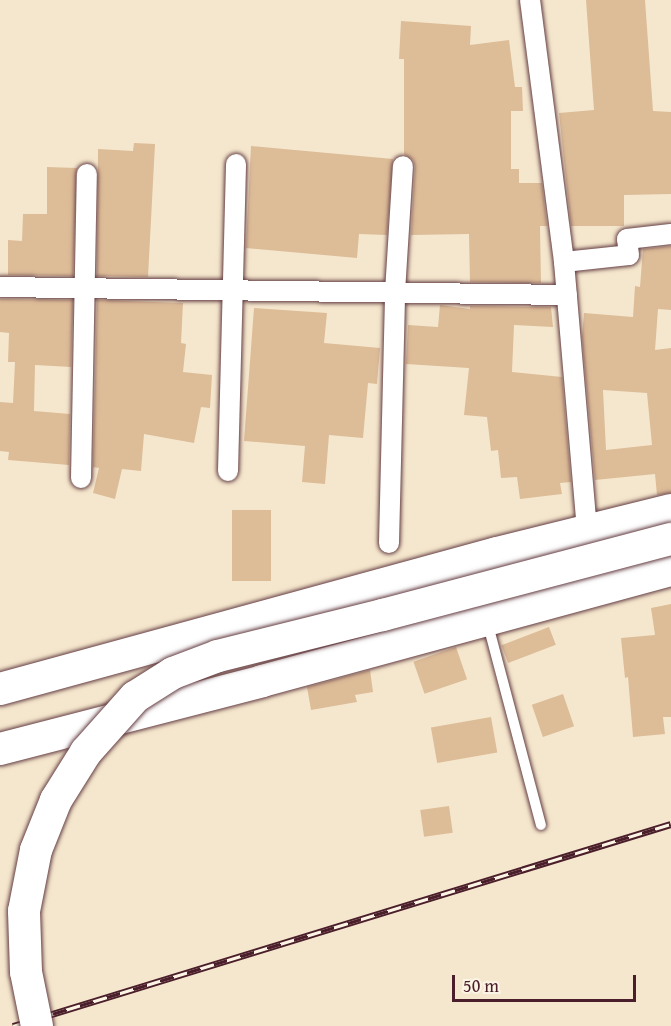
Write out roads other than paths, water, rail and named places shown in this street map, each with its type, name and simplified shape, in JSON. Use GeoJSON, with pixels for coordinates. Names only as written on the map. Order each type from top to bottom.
{"type":"FeatureCollection","features":[{"type":"Feature","properties":{"kind":"main road"},"geometry":{"type":"LineString","coordinates":[[0,689],[587,530],[671,510]]}},
{"type":"Feature","properties":{"kind":"main road"},"geometry":{"type":"LineString","coordinates":[[38,1026],[26,972],[24,911],[36,850],[56,800],[86,752],[135,697],[173,673],[218,656],[671,539]]}},
{"type":"Feature","properties":{"kind":"main road"},"geometry":{"type":"LineString","coordinates":[[0,749],[671,570]]}},
{"type":"Feature","properties":{"kind":"street"},"geometry":{"type":"LineString","coordinates":[[530,0],[564,262],[587,530]]}},
{"type":"Feature","properties":{"kind":"street"},"geometry":{"type":"LineString","coordinates":[[228,471],[236,164]]}},
{"type":"Feature","properties":{"kind":"street"},"geometry":{"type":"LineString","coordinates":[[389,543],[395,292],[403,166]]}},
{"type":"Feature","properties":{"kind":"street"},"geometry":{"type":"LineString","coordinates":[[81,478],[87,174]]}},
{"type":"Feature","properties":{"kind":"street"},"geometry":{"type":"LineString","coordinates":[[564,262],[629,255],[627,239],[671,234]]}},
{"type":"Feature","properties":{"kind":"street"},"geometry":{"type":"LineString","coordinates":[[0,287],[84,286],[567,295]]}},
{"type":"Feature","properties":{"kind":"lane"},"geometry":{"type":"LineString","coordinates":[[486,621],[541,825]]}},
{"type":"Feature","properties":{"kind":"railway"},"geometry":{"type":"LineString","coordinates":[[13,1026],[671,824]]}}]}
